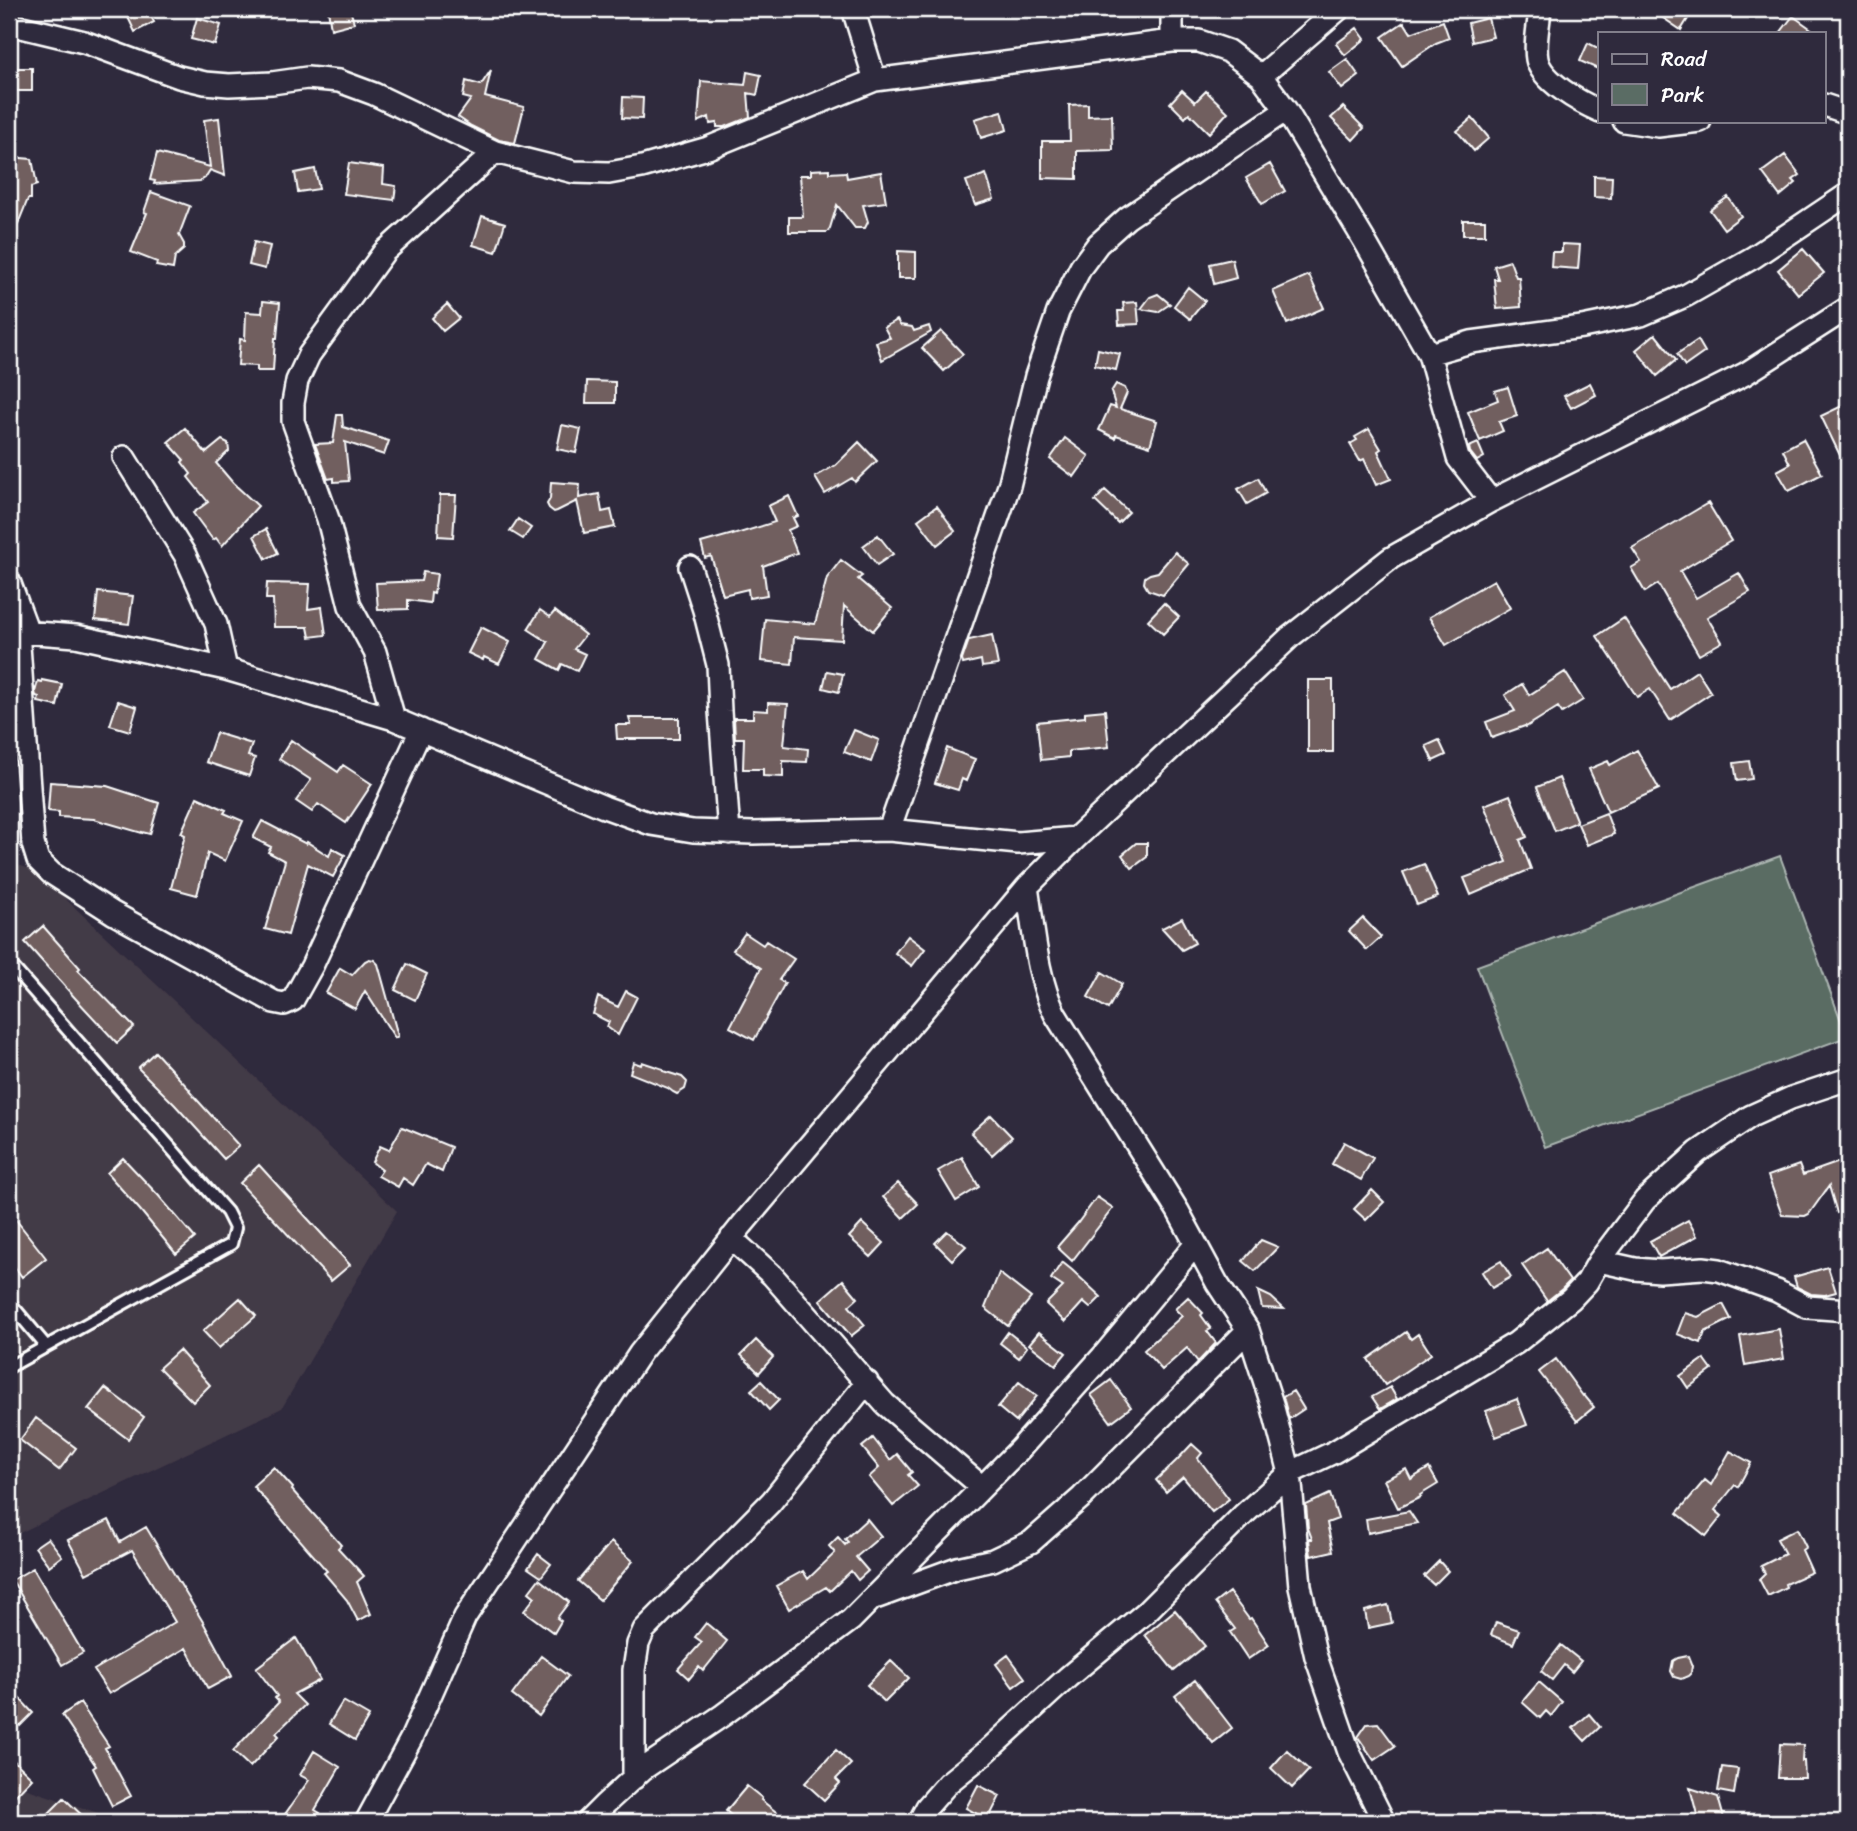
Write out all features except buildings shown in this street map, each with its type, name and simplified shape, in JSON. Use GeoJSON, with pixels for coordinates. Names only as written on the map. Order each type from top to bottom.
{"type":"FeatureCollection","features":[{"type":"Feature","properties":{"kind":"street"},"geometry":{"type":"LineString","coordinates":[[853,9],[875,80]]}},
{"type":"Feature","properties":{"kind":"street"},"geometry":{"type":"LineString","coordinates":[[1172,9],[1172,41]]}},
{"type":"Feature","properties":{"kind":"street"},"geometry":{"type":"LineString","coordinates":[[1261,76],[1339,9]]}},
{"type":"Feature","properties":{"kind":"street"},"geometry":{"type":"LineString","coordinates":[[1540,9],[1537,63],[1553,83],[1598,110]]}},
{"type":"Feature","properties":{"kind":"street"},"geometry":{"type":"LineString","coordinates":[[9,24],[83,42],[179,77],[205,83],[272,83],[307,78],[340,81],[374,94],[495,152],[574,172],[609,173],[642,167],[708,148],[875,80],[1172,41],[1199,41],[1228,51],[1261,76],[1286,110],[1429,355],[1458,458],[1491,501]]}},
{"type":"Feature","properties":{"kind":"street"},"geometry":{"type":"LineString","coordinates":[[1826,106],[1848,113]]}},
{"type":"Feature","properties":{"kind":"street"},"geometry":{"type":"LineString","coordinates":[[889,830],[1009,486],[1036,376],[1058,313],[1081,267],[1098,244],[1127,218],[1286,110]]}},
{"type":"Feature","properties":{"kind":"street"},"geometry":{"type":"LineString","coordinates":[[1631,122],[1658,126],[1692,122]]}},
{"type":"Feature","properties":{"kind":"street"},"geometry":{"type":"LineString","coordinates":[[394,719],[375,652],[350,606],[328,519],[293,421],[293,403],[297,381],[309,355],[384,252],[495,152]]}},
{"type":"Feature","properties":{"kind":"street"},"geometry":{"type":"LineString","coordinates":[[1429,355],[1471,342],[1582,327],[1641,315],[1687,295],[1754,257],[1848,194]]}},
{"type":"Feature","properties":{"kind":"street"},"geometry":{"type":"LineString","coordinates":[[366,1822],[411,1739],[465,1617],[640,1353],[731,1238],[1027,887],[1290,638],[1391,558],[1491,501],[1745,374],[1848,308]]}},
{"type":"Feature","properties":{"kind":"street"},"geometry":{"type":"LineString","coordinates":[[124,457],[185,555],[216,624],[226,669]]}},
{"type":"Feature","properties":{"kind":"street"},"geometry":{"type":"LineString","coordinates":[[690,567],[718,665],[729,833]]}},
{"type":"Feature","properties":{"kind":"street"},"geometry":{"type":"LineString","coordinates":[[9,581],[18,631],[33,844],[38,860],[51,873],[113,912],[274,1002],[284,1004],[293,1000],[312,967],[421,730]]}},
{"type":"Feature","properties":{"kind":"street"},"geometry":{"type":"LineString","coordinates":[[18,631],[76,636],[226,669],[394,719],[651,824],[693,831],[729,833],[889,830],[1018,843],[1076,838]]}},
{"type":"Feature","properties":{"kind":"street"},"geometry":{"type":"LineString","coordinates":[[1027,887],[1045,994],[1248,1330],[1272,1404],[1290,1473],[1300,1586],[1316,1657],[1349,1752],[1384,1822]]}},
{"type":"Feature","properties":{"kind":"street"},"geometry":{"type":"LineString","coordinates":[[919,1822],[927,1807],[948,1783],[1146,1612],[1244,1514],[1290,1473],[1334,1452],[1516,1343],[1587,1282],[1599,1261],[1645,1200],[1699,1152],[1751,1116],[1791,1098],[1848,1079]]}},
{"type":"Feature","properties":{"kind":"street"},"geometry":{"type":"LineString","coordinates":[[731,1238],[772,1275],[885,1404],[982,1487]]}},
{"type":"Feature","properties":{"kind":"street"},"geometry":{"type":"LineString","coordinates":[[587,1822],[643,1769],[723,1716],[851,1620],[1020,1449],[1102,1357],[1195,1245]]}},
{"type":"Feature","properties":{"kind":"street"},"geometry":{"type":"LineString","coordinates":[[1599,1261],[1660,1271],[1703,1268],[1719,1270],[1777,1291],[1807,1307],[1848,1310]]}},
{"type":"Feature","properties":{"kind":"street"},"geometry":{"type":"LineString","coordinates":[[871,1599],[957,1568],[993,1560],[1031,1542],[1082,1497],[1248,1330]]}},
{"type":"Feature","properties":{"kind":"street"},"geometry":{"type":"LineString","coordinates":[[634,1778],[634,1670],[638,1644],[644,1630],[771,1502],[867,1382]]}},
{"type":"Feature","properties":{"kind":"lane"},"geometry":{"type":"LineString","coordinates":[[9,963],[227,1212],[235,1228],[231,1244],[9,1367]]}},
{"type":"Feature","properties":{"kind":"lane"},"geometry":{"type":"LineString","coordinates":[[9,1302],[46,1346]]}},
{"type":"Feature","properties":{"kind":"shaded area"},"geometry":{"type":"Polygon","coordinates":[[[9,862],[36,871],[397,1211],[282,1408],[9,1538],[9,862]]]}},
{"type":"Feature","properties":{"kind":"shaded area"},"geometry":{"type":"Polygon","coordinates":[[[9,1774],[19,1786],[124,1822],[9,1822],[9,1774]]]}},
{"type":"Feature","properties":{"kind":"green space"},"geometry":{"type":"Polygon","coordinates":[[[1780,856],[1847,1037],[1545,1147],[1477,966],[1780,856]]]}}]}
